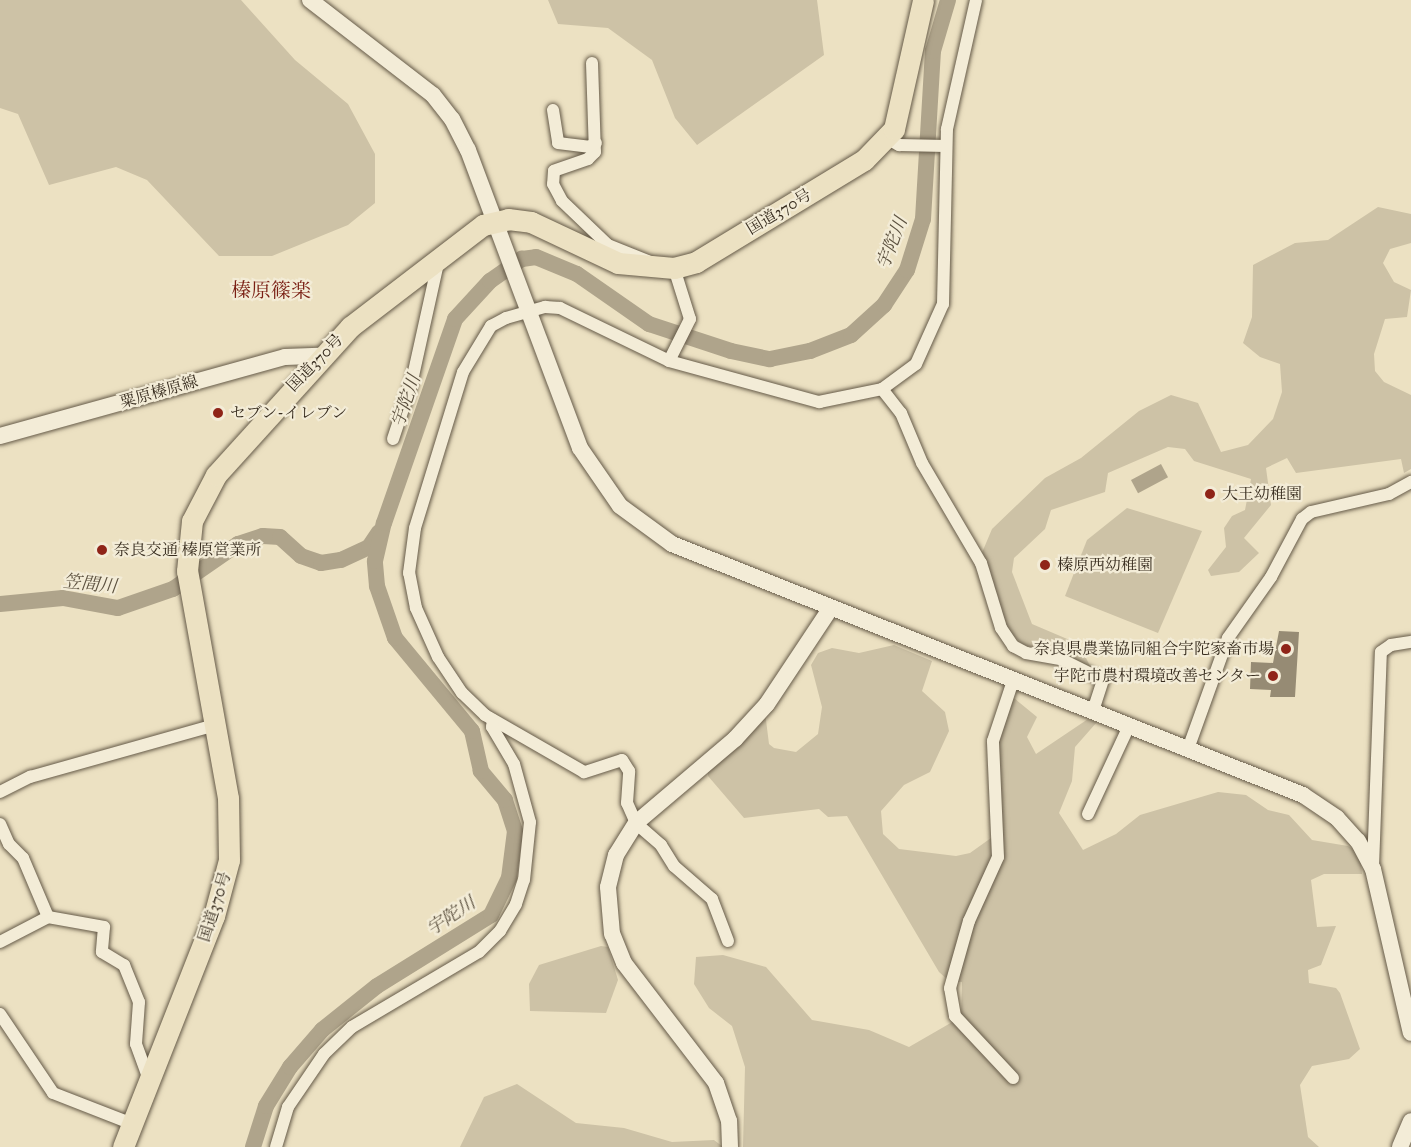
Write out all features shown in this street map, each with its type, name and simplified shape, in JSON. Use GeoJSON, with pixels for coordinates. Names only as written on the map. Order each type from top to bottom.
{"type":"FeatureCollection","features":[{"type":"Feature","properties":{"kind":"highway","name":"国道370号"},"geometry":{"type":"LineString","coordinates":[[123,1147],[130,1123],[226,881],[230,814],[212,726],[188,578],[192,521],[205,491],[319,356],[439,258],[497,228],[531,222],[618,263],[648,268],[674,268],[696,262],[895,142],[898,117],[923,0]]}},
{"type":"Feature","properties":{"kind":"street"},"geometry":{"type":"LineString","coordinates":[[310,0],[433,95],[468,150],[580,448],[620,506],[672,544],[830,609],[1303,795],[1337,818],[1358,841],[1373,869],[1411,1033]]}},
{"type":"Feature","properties":{"kind":"street"},"geometry":{"type":"LineString","coordinates":[[728,941],[712,898],[674,866],[661,845],[636,823],[627,803],[629,771],[622,760],[584,772],[493,720],[462,693],[438,657],[416,608],[410,556],[463,372],[491,326],[527,308],[552,308],[576,314],[671,358],[819,402],[882,389],[916,364],[943,304],[944,146],[950,108],[976,0]]}},
{"type":"Feature","properties":{"kind":"street"},"geometry":{"type":"LineString","coordinates":[[592,63],[596,143],[588,159],[554,171],[554,189],[608,245],[646,258],[648,268]]}},
{"type":"Feature","properties":{"kind":"street"},"geometry":{"type":"LineString","coordinates":[[553,110],[558,143],[589,147],[596,143]]}},
{"type":"Feature","properties":{"kind":"street"},"geometry":{"type":"LineString","coordinates":[[895,142],[944,146]]}},
{"type":"Feature","properties":{"kind":"street"},"geometry":{"type":"LineString","coordinates":[[393,439],[411,385],[439,258]]}},
{"type":"Feature","properties":{"kind":"street"},"geometry":{"type":"LineString","coordinates":[[671,358],[690,319],[674,268]]}},
{"type":"Feature","properties":{"kind":"street","name":"粟原榛原線"},"geometry":{"type":"LineString","coordinates":[[0,436],[285,357],[319,356]]}},
{"type":"Feature","properties":{"kind":"street"},"geometry":{"type":"LineString","coordinates":[[882,389],[901,413],[922,463],[981,564],[1001,628],[1013,646],[1026,653],[1061,659],[1103,680],[1093,711]]}},
{"type":"Feature","properties":{"kind":"street"},"geometry":{"type":"LineString","coordinates":[[1188,749],[1228,638],[1271,577],[1302,519],[1311,512],[1389,494],[1411,482]]}},
{"type":"Feature","properties":{"kind":"street"},"geometry":{"type":"LineString","coordinates":[[730,1147],[729,1120],[716,1083],[634,980],[612,934],[608,906],[612,870],[636,823],[735,739],[768,704],[830,609]]}},
{"type":"Feature","properties":{"kind":"street"},"geometry":{"type":"LineString","coordinates":[[1373,869],[1381,652],[1391,645],[1411,642]]}},
{"type":"Feature","properties":{"kind":"street"},"geometry":{"type":"LineString","coordinates":[[1013,681],[993,741],[998,857],[969,921],[950,988],[955,1016],[1013,1078]]}},
{"type":"Feature","properties":{"kind":"street"},"geometry":{"type":"LineString","coordinates":[[276,1147],[288,1107],[324,1054],[352,1027],[478,952],[500,931],[516,904],[524,880],[530,822],[514,764],[492,727],[493,720]]}},
{"type":"Feature","properties":{"kind":"street"},"geometry":{"type":"LineString","coordinates":[[0,792],[30,777],[212,726]]}},
{"type":"Feature","properties":{"kind":"street"},"geometry":{"type":"LineString","coordinates":[[1088,814],[1129,726]]}},
{"type":"Feature","properties":{"kind":"street"},"geometry":{"type":"LineString","coordinates":[[0,824],[9,844],[23,858],[48,917]]}},
{"type":"Feature","properties":{"kind":"street"},"geometry":{"type":"LineString","coordinates":[[0,942],[48,917],[104,927],[102,952],[124,965],[139,1002],[136,1044],[149,1079]]}},
{"type":"Feature","properties":{"kind":"street"},"geometry":{"type":"LineString","coordinates":[[0,1014],[53,1093],[130,1123]]}},
{"type":"Feature","properties":{"kind":"street"},"geometry":{"type":"LineString","coordinates":[[1400,1147],[1411,1123]]}},
{"type":"Feature","properties":{"kind":"shaded area"},"geometry":{"type":"Polygon","coordinates":[[[0,0],[241,0],[295,60],[348,104],[375,154],[375,203],[348,225],[272,256],[219,256],[147,180],[116,167],[49,185],[18,114],[0,108],[0,0]]]}},
{"type":"Feature","properties":{"kind":"shaded area"},"geometry":{"type":"Polygon","coordinates":[[[548,0],[817,0],[824,55],[697,145],[675,118],[652,60],[608,28],[558,24],[548,0]]]}},
{"type":"Feature","properties":{"kind":"shaded area"},"geometry":{"type":"Polygon","coordinates":[[[1378,207],[1411,214],[1411,243],[1390,249],[1383,263],[1394,282],[1411,290],[1407,317],[1385,319],[1374,354],[1375,371],[1384,382],[1411,395],[1411,469],[1404,473],[1401,459],[1296,473],[1287,458],[1266,468],[1271,505],[1244,538],[1259,553],[1239,572],[1211,576],[1208,570],[1226,547],[1224,528],[1232,516],[1245,510],[1251,479],[1194,461],[1185,449],[1168,447],[1108,473],[1105,492],[1051,510],[1045,529],[1014,558],[1012,572],[1032,624],[1079,644],[1091,668],[1056,652],[1023,645],[1009,631],[981,555],[992,529],[1045,478],[1081,458],[1139,411],[1171,395],[1198,403],[1221,452],[1248,445],[1273,419],[1282,392],[1280,364],[1260,357],[1243,343],[1252,317],[1253,265],[1295,243],[1328,240],[1378,207]]]}},
{"type":"Feature","properties":{"kind":"shaded area"},"geometry":{"type":"Polygon","coordinates":[[[1161,464],[1168,477],[1138,493],[1131,480],[1161,464]]]}},
{"type":"Feature","properties":{"kind":"shaded area"},"geometry":{"type":"Polygon","coordinates":[[[1127,508],[1202,531],[1158,633],[1065,596],[1087,540],[1127,508]]]}},
{"type":"Feature","properties":{"kind":"shaded area"},"geometry":{"type":"Polygon","coordinates":[[[894,645],[932,661],[922,691],[945,712],[949,731],[930,772],[904,785],[881,811],[883,834],[899,849],[956,856],[970,853],[998,833],[990,766],[1014,698],[1037,717],[1027,737],[1036,754],[1088,719],[1097,722],[1075,747],[1072,781],[1059,813],[1083,850],[1116,834],[1140,815],[1218,792],[1246,795],[1268,810],[1289,815],[1312,840],[1348,846],[1360,854],[1362,874],[1324,874],[1311,880],[1317,927],[1336,926],[1321,965],[1308,970],[1309,983],[1336,988],[1340,993],[1360,1049],[1349,1059],[1312,1066],[1300,1085],[1308,1137],[1319,1147],[743,1147],[745,1067],[732,1026],[709,1008],[694,984],[696,957],[723,955],[766,967],[812,1020],[869,1030],[909,1047],[961,1017],[962,982],[949,981],[939,972],[847,816],[828,817],[819,809],[744,818],[708,776],[708,769],[765,712],[769,744],[774,748],[796,752],[818,734],[822,707],[811,665],[818,653],[832,648],[859,653],[894,645]]]}},
{"type":"Feature","properties":{"kind":"shaded area"},"geometry":{"type":"Polygon","coordinates":[[[601,946],[608,947],[618,980],[606,1013],[530,1011],[529,984],[539,965],[601,946]]]}},
{"type":"Feature","properties":{"kind":"shaded area"},"geometry":{"type":"Polygon","coordinates":[[[517,1084],[576,1123],[624,1128],[672,1142],[714,1140],[723,1147],[460,1147],[484,1097],[517,1084]]]}},
{"type":"Feature","properties":{"kind":"building","name":"宇陀市農村環境改善センター"},"geometry":{"type":"Polygon","coordinates":[[[1279,631],[1299,632],[1295,697],[1270,697],[1271,690],[1250,689],[1251,662],[1273,663],[1279,631]]]}},
{"type":"Feature","properties":{"kind":"waterway","name":"宇陀川"},"geometry":{"type":"LineString","coordinates":[[253,1147],[266,1106],[290,1067],[322,1030],[377,986],[491,915],[509,878],[515,831],[505,800],[481,771],[472,731],[395,638],[377,586],[375,561],[384,523],[455,319],[490,281],[522,259],[536,257],[577,274],[649,324],[731,351],[770,359],[810,351],[851,335],[884,305],[907,270],[923,219],[933,51],[948,0]]}},
{"type":"Feature","properties":{"kind":"waterway","name":"笠間川"},"geometry":{"type":"LineString","coordinates":[[0,604],[63,598],[118,608],[173,589],[238,544],[263,536],[280,537],[301,556],[321,563],[341,560],[369,547],[379,532]]}},
{"type":"Feature","properties":{"kind":"place","name":"セブン-イレブン"},"geometry":{"type":"Point","coordinates":[218,413]}},
{"type":"Feature","properties":{"kind":"place","name":"大王幼稚園"},"geometry":{"type":"Point","coordinates":[1210,494]}},
{"type":"Feature","properties":{"kind":"place","name":"奈良交通 榛原営業所"},"geometry":{"type":"Point","coordinates":[102,550]}},
{"type":"Feature","properties":{"kind":"place","name":"榛原西幼稚園"},"geometry":{"type":"Point","coordinates":[1045,565]}},
{"type":"Feature","properties":{"kind":"place","name":"奈良県農業協同組合宇陀家畜市場"},"geometry":{"type":"Point","coordinates":[1286,649]}},
{"type":"Feature","properties":{"kind":"place","name":"宇陀市農村環境改善センター"},"geometry":{"type":"Point","coordinates":[1273,676]}},
{"type":"Feature","properties":{"kind":"district","name":"榛原篠楽"},"geometry":{"type":"Point","coordinates":[271,290]}}]}
